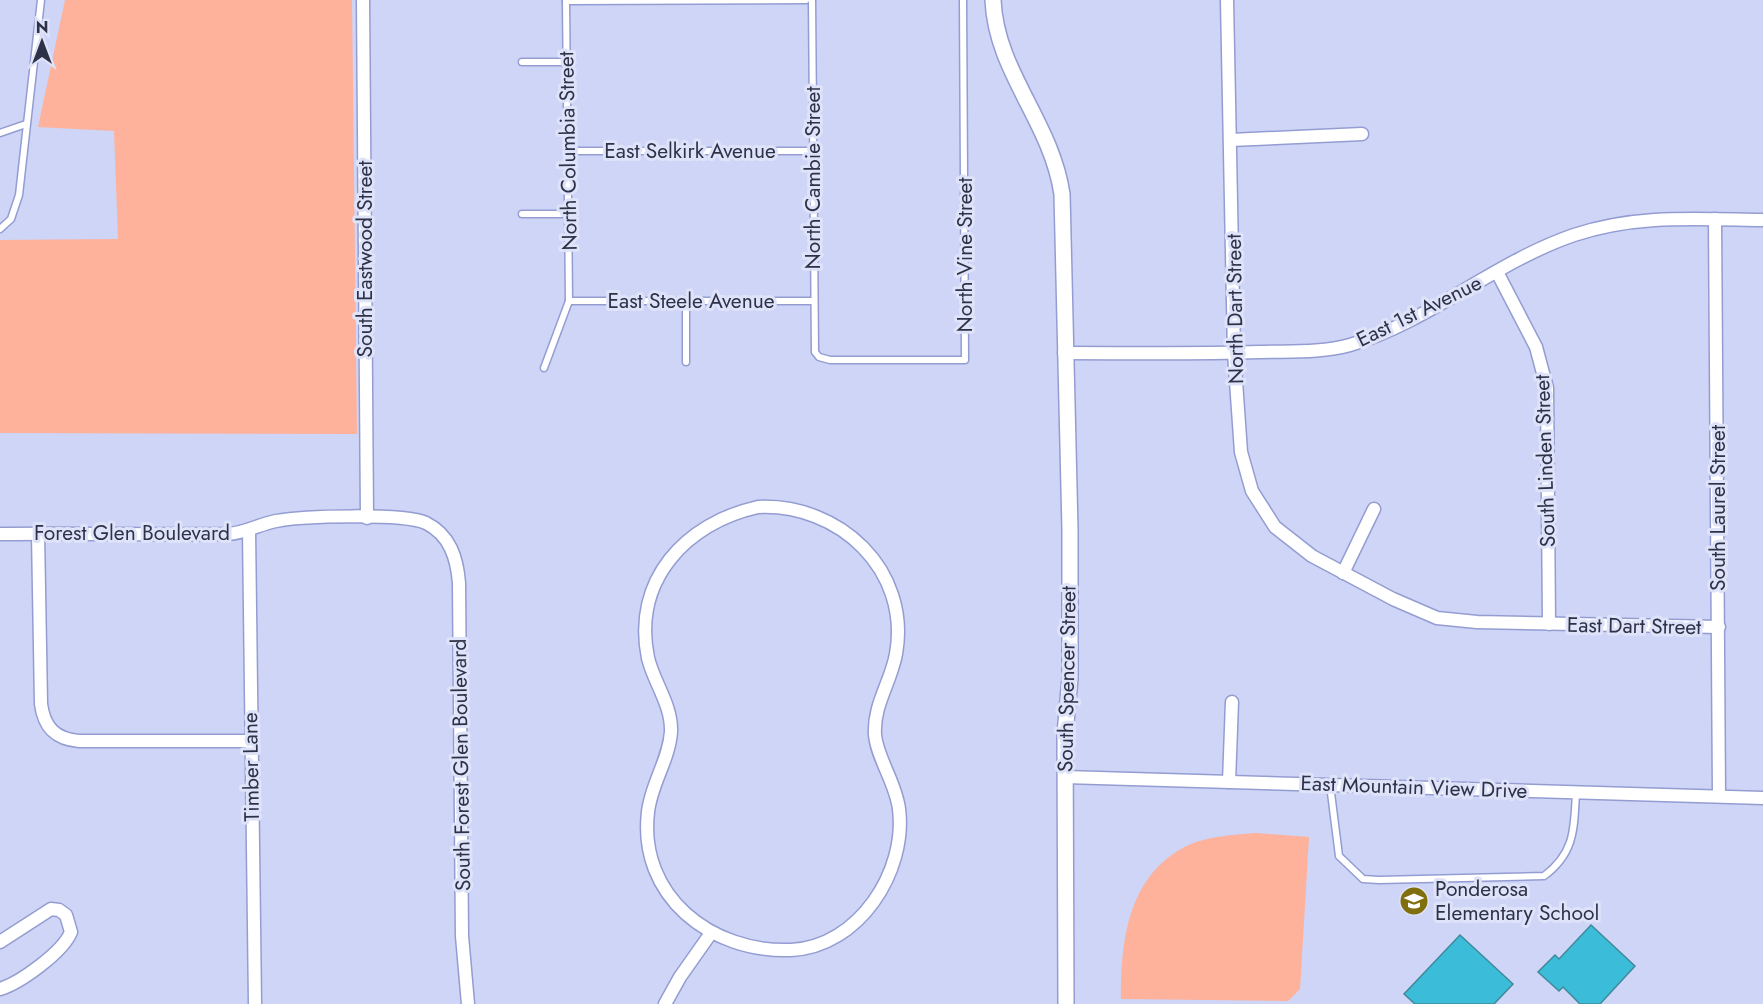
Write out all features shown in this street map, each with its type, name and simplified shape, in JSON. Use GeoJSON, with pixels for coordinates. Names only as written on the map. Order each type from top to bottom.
{"type":"FeatureCollection","features":[{"type":"Feature","properties":{"kind":"street","name":"South Eastwood Street"},"geometry":{"type":"LineString","coordinates":[[363,0],[367,518]]}},
{"type":"Feature","properties":{"kind":"street","name":"South Spencer Street"},"geometry":{"type":"LineString","coordinates":[[993,0],[996,27],[1006,57],[1046,135],[1058,173],[1063,216],[1070,666],[1065,777],[1066,1004]]}},
{"type":"Feature","properties":{"kind":"street","name":"North Dart Street"},"geometry":{"type":"LineString","coordinates":[[1227,0],[1234,353],[1241,452],[1252,491],[1267,516],[1286,538],[1343,573],[1437,618],[1549,624]]}},
{"type":"Feature","properties":{"kind":"street"},"geometry":{"type":"LineString","coordinates":[[1231,140],[1362,134]]}},
{"type":"Feature","properties":{"kind":"street","name":"East 1st Avenue"},"geometry":{"type":"LineString","coordinates":[[1064,353],[1234,353],[1315,350],[1348,345],[1400,326],[1547,246],[1605,226],[1661,218],[1763,220]]}},
{"type":"Feature","properties":{"kind":"street","name":"South Laurel Street"},"geometry":{"type":"LineString","coordinates":[[1716,219],[1719,796]]}},
{"type":"Feature","properties":{"kind":"street","name":"South Linden Street"},"geometry":{"type":"LineString","coordinates":[[1497,272],[1536,347],[1547,388],[1549,624]]}},
{"type":"Feature","properties":{"kind":"street"},"geometry":{"type":"LineString","coordinates":[[758,507],[799,510],[829,521],[848,532],[873,557],[890,590],[896,609],[897,646],[892,673],[877,709],[875,733],[897,798],[900,830],[898,848],[884,886],[870,905],[849,926],[829,938],[810,946],[789,950],[755,948],[711,933],[678,906],[664,887],[650,855],[647,826],[649,801],[667,753],[671,734],[667,705],[648,656],[646,637],[649,607],[661,574],[671,557],[698,531],[719,518],[758,507]]}},
{"type":"Feature","properties":{"kind":"street"},"geometry":{"type":"LineString","coordinates":[[1343,573],[1374,509]]}},
{"type":"Feature","properties":{"kind":"street","name":"Forest Glen Boulevard"},"geometry":{"type":"LineString","coordinates":[[0,534],[231,534],[284,519],[367,518],[408,518],[426,523],[438,531]]}},
{"type":"Feature","properties":{"kind":"street","name":"Timber Lane"},"geometry":{"type":"LineString","coordinates":[[249,530],[255,1004]]}},
{"type":"Feature","properties":{"kind":"street","name":"South Forest Glen Boulevard"},"geometry":{"type":"LineString","coordinates":[[438,531],[455,556],[459,583],[462,936],[468,1004]]}},
{"type":"Feature","properties":{"kind":"street"},"geometry":{"type":"LineString","coordinates":[[38,533],[40,704],[48,728],[58,737],[79,741],[250,741]]}},
{"type":"Feature","properties":{"kind":"street","name":"East Dart Street"},"geometry":{"type":"LineString","coordinates":[[1549,624],[1719,627]]}},
{"type":"Feature","properties":{"kind":"street"},"geometry":{"type":"LineString","coordinates":[[1229,782],[1232,702]]}},
{"type":"Feature","properties":{"kind":"street","name":"East Mountain View Drive"},"geometry":{"type":"LineString","coordinates":[[1065,777],[1763,798]]}},
{"type":"Feature","properties":{"kind":"street"},"geometry":{"type":"LineString","coordinates":[[0,942],[51,909],[59,910],[70,922],[71,932],[59,950],[10,986],[0,989]]}},
{"type":"Feature","properties":{"kind":"street"},"geometry":{"type":"LineString","coordinates":[[665,1004],[676,982],[711,933]]}},
{"type":"Feature","properties":{"kind":"lane"},"geometry":{"type":"LineString","coordinates":[[0,229],[11,219],[20,195],[41,0]]}},
{"type":"Feature","properties":{"kind":"lane"},"geometry":{"type":"LineString","coordinates":[[566,1],[806,0]]}},
{"type":"Feature","properties":{"kind":"lane","name":"North Cambie Street"},"geometry":{"type":"LineString","coordinates":[[812,0],[814,348],[816,355]]}},
{"type":"Feature","properties":{"kind":"lane","name":"North Vine Street"},"geometry":{"type":"LineString","coordinates":[[816,355],[830,360],[965,360],[963,0]]}},
{"type":"Feature","properties":{"kind":"lane","name":"North Columbia Street"},"geometry":{"type":"LineString","coordinates":[[566,1],[569,301]]}},
{"type":"Feature","properties":{"kind":"lane"},"geometry":{"type":"LineString","coordinates":[[522,62],[567,62]]}},
{"type":"Feature","properties":{"kind":"lane"},"geometry":{"type":"LineString","coordinates":[[0,133],[26,124]]}},
{"type":"Feature","properties":{"kind":"lane","name":"East Selkirk Avenue"},"geometry":{"type":"LineString","coordinates":[[568,151],[812,150]]}},
{"type":"Feature","properties":{"kind":"lane"},"geometry":{"type":"LineString","coordinates":[[522,214],[568,214]]}},
{"type":"Feature","properties":{"kind":"lane"},"geometry":{"type":"LineString","coordinates":[[686,300],[686,362]]}},
{"type":"Feature","properties":{"kind":"lane"},"geometry":{"type":"LineString","coordinates":[[544,368],[569,301]]}},
{"type":"Feature","properties":{"kind":"lane","name":"East Steele Avenue"},"geometry":{"type":"LineString","coordinates":[[569,301],[814,301]]}},
{"type":"Feature","properties":{"kind":"lane"},"geometry":{"type":"LineString","coordinates":[[1330,785],[1339,856],[1363,879],[1379,880],[1544,876],[1561,863],[1573,835],[1576,792]]}},
{"type":"Feature","properties":{"kind":"shaded area"},"geometry":{"type":"Polygon","coordinates":[[[65,0],[352,0],[357,434],[0,433],[0,240],[118,239],[114,131],[38,127],[65,0]]]}},
{"type":"Feature","properties":{"kind":"shaded area"},"geometry":{"type":"Polygon","coordinates":[[[1257,833],[1309,837],[1300,989],[1288,1001],[1121,999],[1126,935],[1138,895],[1149,878],[1163,862],[1181,849],[1199,841],[1257,833]]]}},
{"type":"Feature","properties":{"kind":"building"},"geometry":{"type":"Polygon","coordinates":[[[1591,925],[1635,966],[1600,1004],[1580,1004],[1563,987],[1559,991],[1538,972],[1555,955],[1559,959],[1591,925]]]}},
{"type":"Feature","properties":{"kind":"building"},"geometry":{"type":"Polygon","coordinates":[[[1460,935],[1513,984],[1494,1004],[1415,1004],[1404,994],[1460,935]]]}},
{"type":"Feature","properties":{"kind":"place","name":"Ponderosa Elementary School"},"geometry":{"type":"Point","coordinates":[1414,901]}}]}
